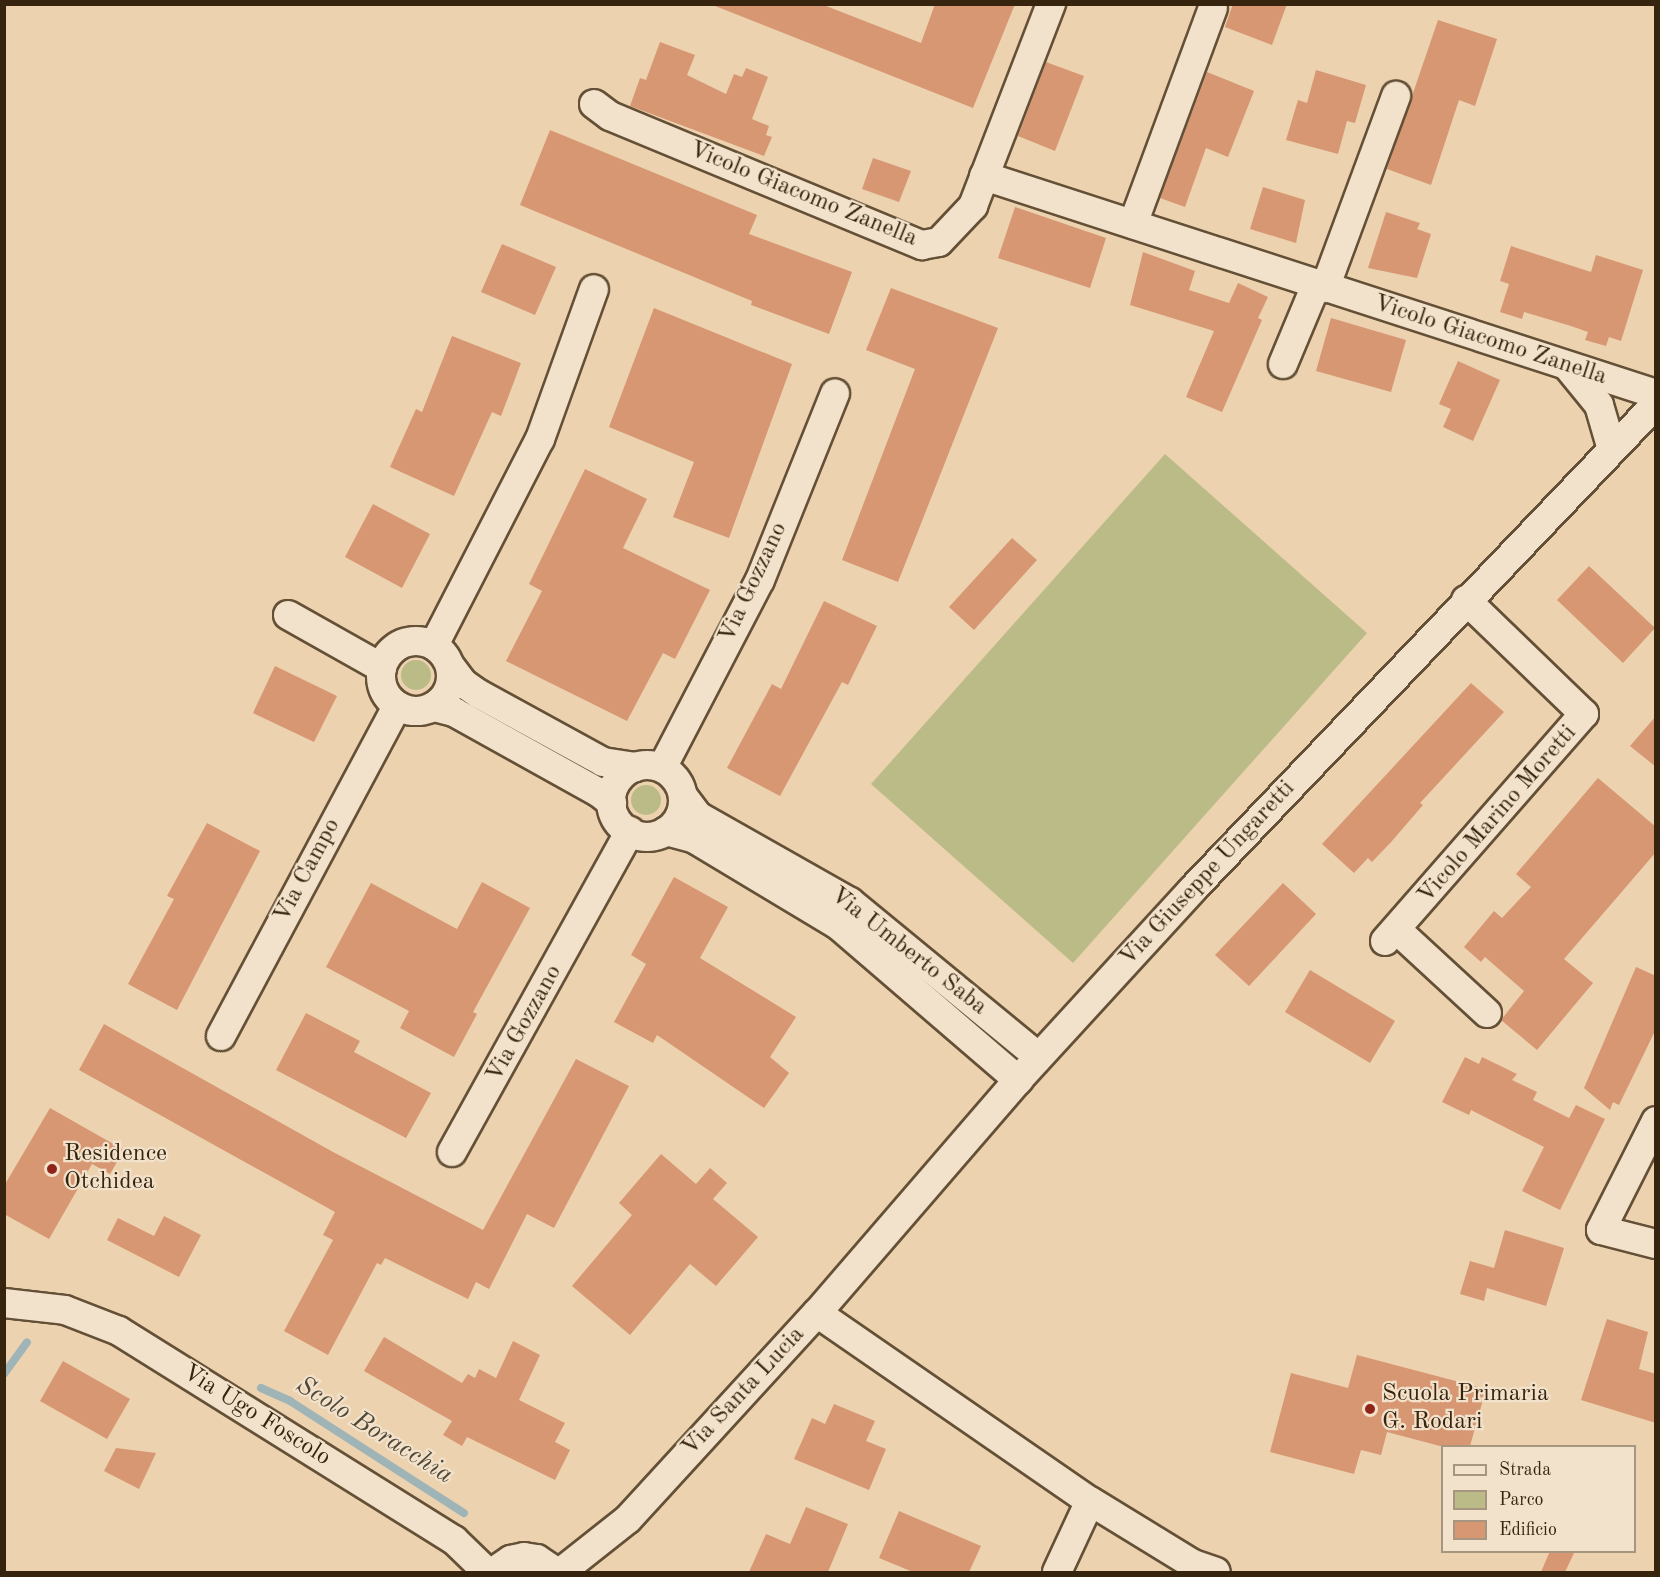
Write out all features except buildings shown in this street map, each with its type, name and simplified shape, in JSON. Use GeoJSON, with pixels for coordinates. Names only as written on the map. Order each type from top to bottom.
{"type":"FeatureCollection","features":[{"type":"Feature","properties":{"kind":"street","name":"Vicolo Giacomo Zanella"},"geometry":{"type":"LineString","coordinates":[[594,104],[610,116],[922,245],[939,242],[973,206],[1050,4]]}},
{"type":"Feature","properties":{"kind":"street"},"geometry":{"type":"LineString","coordinates":[[1133,224],[1213,8]]}},
{"type":"Feature","properties":{"kind":"street"},"geometry":{"type":"LineString","coordinates":[[1283,364],[1321,286],[1395,96]]}},
{"type":"Feature","properties":{"kind":"street","name":"Vicolo Giacomo Zanella"},"geometry":{"type":"LineString","coordinates":[[984,176],[1656,394]]}},
{"type":"Feature","properties":{"kind":"street"},"geometry":{"type":"LineString","coordinates":[[434,645],[540,439],[594,289]]}},
{"type":"Feature","properties":{"kind":"street"},"geometry":{"type":"LineString","coordinates":[[1568,367],[1599,405],[1611,446]]}},
{"type":"Feature","properties":{"kind":"street","name":"Via Gozzano"},"geometry":{"type":"LineString","coordinates":[[649,767],[760,580],[835,393]]}},
{"type":"Feature","properties":{"kind":"street","name":"Via Giuseppe Ungaretti"},"geometry":{"type":"LineString","coordinates":[[817,1313],[1039,1056],[1611,446],[1656,404]]}},
{"type":"Feature","properties":{"kind":"street","name":"Vicolo Marino Moretti"},"geometry":{"type":"LineString","coordinates":[[1466,600],[1584,714],[1392,936],[1487,1013]]}},
{"type":"Feature","properties":{"kind":"street"},"geometry":{"type":"LineString","coordinates":[[288,615],[381,668]]}},
{"type":"Feature","properties":{"kind":"street"},"geometry":{"type":"LineString","coordinates":[[451,667],[449,690],[434,707],[415,712],[397,706],[382,687],[381,668],[388,653],[398,645],[409,641],[434,645],[451,667],[463,683],[479,694],[603,762],[649,767],[679,784],[683,796],[680,816],[666,831],[648,836],[630,831],[620,824],[612,803],[615,784],[649,767]]}},
{"type":"Feature","properties":{"kind":"street","name":"Via Campo"},"geometry":{"type":"LineString","coordinates":[[221,1036],[397,706]]}},
{"type":"Feature","properties":{"kind":"street"},"geometry":{"type":"LineString","coordinates":[[434,707],[464,718],[598,792],[612,803]]}},
{"type":"Feature","properties":{"kind":"street","name":"Via Umberto Saba"},"geometry":{"type":"LineString","coordinates":[[683,796],[699,816],[850,902],[1039,1056]]}},
{"type":"Feature","properties":{"kind":"street","name":"Via Gozzano"},"geometry":{"type":"LineString","coordinates":[[452,1152],[630,831]]}},
{"type":"Feature","properties":{"kind":"street","name":"Via Umberto Saba"},"geometry":{"type":"LineString","coordinates":[[666,831],[693,838],[838,925],[1018,1080]]}},
{"type":"Feature","properties":{"kind":"street"},"geometry":{"type":"LineString","coordinates":[[1656,1120],[1601,1230],[1656,1244]]}},
{"type":"Feature","properties":{"kind":"street","name":"Via Ugo Foscolo"},"geometry":{"type":"LineString","coordinates":[[4,1303],[64,1310],[119,1331],[454,1540],[487,1572]]}},
{"type":"Feature","properties":{"kind":"street","name":"Via Santa Lucia"},"geometry":{"type":"LineString","coordinates":[[558,1572],[628,1519],[817,1313],[1090,1501],[1184,1559],[1216,1572]]}},
{"type":"Feature","properties":{"kind":"street"},"geometry":{"type":"LineString","coordinates":[[1058,1572],[1090,1501]]}},
{"type":"Feature","properties":{"kind":"street"},"geometry":{"type":"LineString","coordinates":[[493,1572],[511,1560],[524,1557],[537,1559],[558,1572]]}},
{"type":"Feature","properties":{"kind":"green space"},"geometry":{"type":"Polygon","coordinates":[[[1165,454],[1367,633],[1073,963],[871,784],[1165,454]]]}},
{"type":"Feature","properties":{"kind":"green space"},"geometry":{"type":"Polygon","coordinates":[[[416,660],[427,664],[431,675],[427,686],[416,690],[405,686],[401,675],[405,664],[416,660]]]}},
{"type":"Feature","properties":{"kind":"green space"},"geometry":{"type":"Polygon","coordinates":[[[646,785],[657,789],[661,800],[657,811],[646,815],[635,811],[631,800],[635,789],[646,785]]]}},
{"type":"Feature","properties":{"kind":"waterway","name":"Scolo Boracchia"},"geometry":{"type":"LineString","coordinates":[[4,1374],[27,1342]]}},
{"type":"Feature","properties":{"kind":"waterway","name":"Scolo Boracchia"},"geometry":{"type":"LineString","coordinates":[[261,1388],[290,1401],[464,1513]]}},
{"type":"Feature","properties":{"kind":"place","name":"Residence Otchidea"},"geometry":{"type":"Point","coordinates":[52,1169]}},
{"type":"Feature","properties":{"kind":"place","name":"Scuola Primaria G. Rodari"},"geometry":{"type":"Point","coordinates":[1370,1409]}}]}
